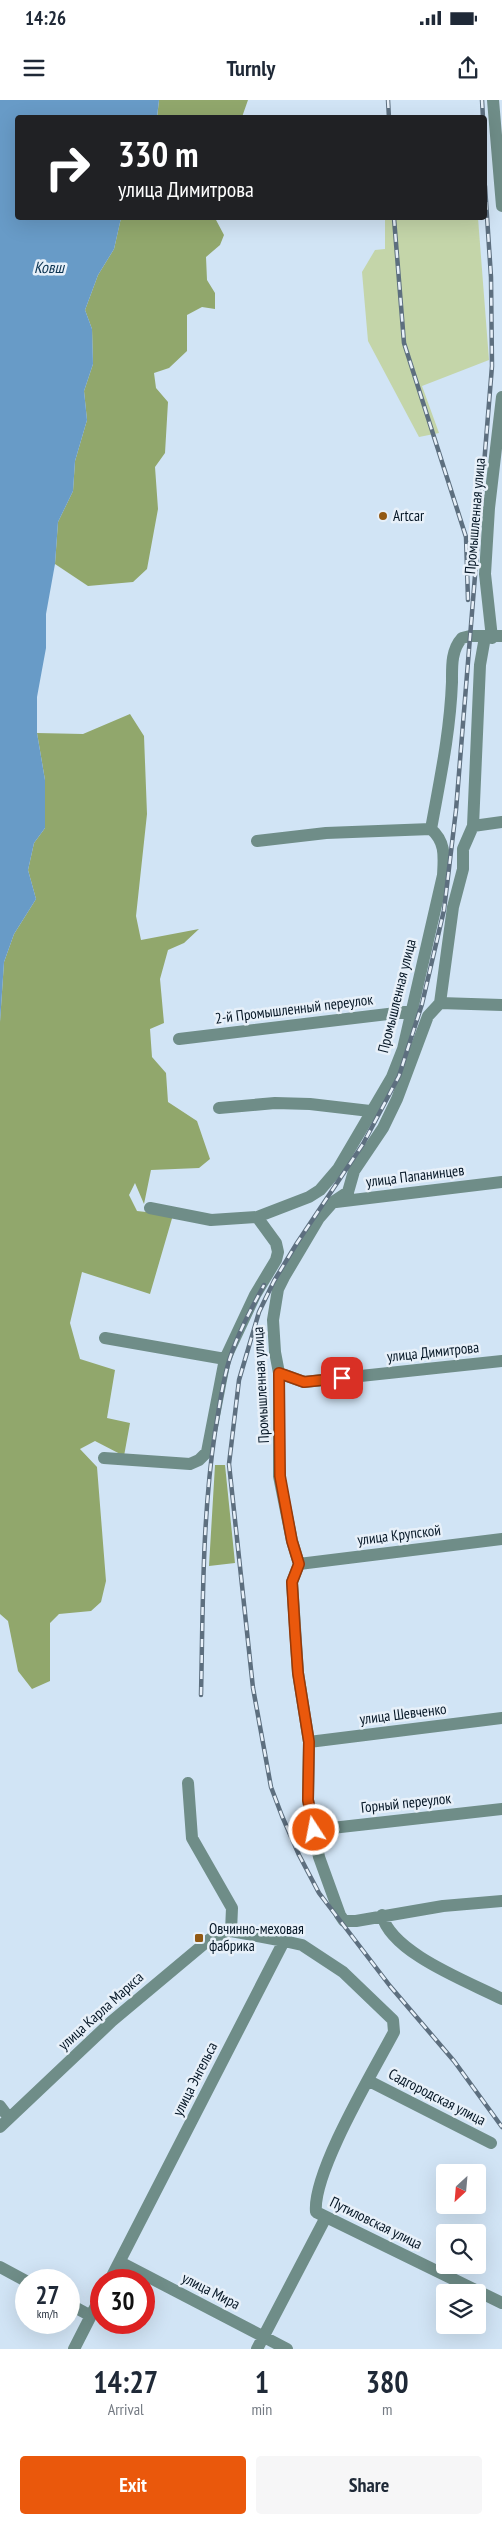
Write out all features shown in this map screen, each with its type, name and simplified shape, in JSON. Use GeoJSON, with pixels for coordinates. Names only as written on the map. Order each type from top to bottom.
{"type":"FeatureCollection","features":[{"type":"Feature","properties":{"kind":"street"},"geometry":{"type":"LineString","coordinates":[[493,100],[502,206]]}},
{"type":"Feature","properties":{"kind":"street","name":"Промышленная улица"},"geometry":{"type":"LineString","coordinates":[[299,1564],[292,1541],[280,1476],[279,1373],[273,1334],[278,1289],[301,1247],[333,1202],[348,1192],[354,1171],[383,1128],[414,1058],[428,1016],[440,1003],[453,907],[463,869],[463,849],[472,826],[480,665],[493,637],[485,574],[489,508],[500,452],[502,397]]}},
{"type":"Feature","properties":{"kind":"street"},"geometry":{"type":"LineString","coordinates":[[258,841],[326,833],[431,830],[450,724],[452,660],[456,647],[462,638],[470,636],[493,637]]}},
{"type":"Feature","properties":{"kind":"street"},"geometry":{"type":"LineString","coordinates":[[472,826],[502,822]]}},
{"type":"Feature","properties":{"kind":"street","name":"Промышленная улица"},"geometry":{"type":"LineString","coordinates":[[104,1458],[190,1464],[199,1460],[207,1452],[225,1359],[255,1295],[276,1260],[278,1252],[276,1243],[258,1217],[310,1197],[320,1190],[338,1169],[370,1111],[392,1077],[403,1049],[422,972],[425,946],[438,905],[443,875],[444,846],[439,836],[431,830]]}},
{"type":"Feature","properties":{"kind":"street"},"geometry":{"type":"LineString","coordinates":[[440,1003],[502,1004]]}},
{"type":"Feature","properties":{"kind":"street","name":"2-й Промышленный переулок"},"geometry":{"type":"LineString","coordinates":[[179,1039],[413,1011]]}},
{"type":"Feature","properties":{"kind":"street"},"geometry":{"type":"LineString","coordinates":[[219,1108],[275,1103],[310,1104],[370,1111]]}},
{"type":"Feature","properties":{"kind":"street","name":"улица Папанинцев"},"geometry":{"type":"LineString","coordinates":[[333,1202],[502,1182]]}},
{"type":"Feature","properties":{"kind":"street"},"geometry":{"type":"LineString","coordinates":[[150,1208],[211,1220],[258,1217]]}},
{"type":"Feature","properties":{"kind":"street"},"geometry":{"type":"LineString","coordinates":[[105,1338],[225,1359]]}},
{"type":"Feature","properties":{"kind":"street","name":"улица Димитрова"},"geometry":{"type":"LineString","coordinates":[[279,1373],[304,1382],[502,1361]]}},
{"type":"Feature","properties":{"kind":"street","name":"улица Крупской"},"geometry":{"type":"LineString","coordinates":[[299,1564],[502,1539]]}},
{"type":"Feature","properties":{"kind":"street"},"geometry":{"type":"LineString","coordinates":[[299,1564],[292,1582],[298,1673],[309,1742],[308,1800],[326,1881],[344,1921],[443,1906],[502,1901]]}},
{"type":"Feature","properties":{"kind":"street","name":"улица Шевченко"},"geometry":{"type":"LineString","coordinates":[[309,1742],[502,1718]]}},
{"type":"Feature","properties":{"kind":"street"},"geometry":{"type":"LineString","coordinates":[[188,1783],[192,1838],[232,1908],[231,1931],[302,1945],[344,1972],[392,2020],[394,2032],[351,2112],[317,2189],[321,2214],[258,2349]]}},
{"type":"Feature","properties":{"kind":"street","name":"Горный переулок"},"geometry":{"type":"LineString","coordinates":[[314,1830],[502,1808]]}},
{"type":"Feature","properties":{"kind":"street"},"geometry":{"type":"LineString","coordinates":[[382,1915],[389,1932],[405,1947],[502,1999]]}},
{"type":"Feature","properties":{"kind":"street","name":"улица Карла Маркса"},"geometry":{"type":"LineString","coordinates":[[5,2123],[112,2021],[210,1939],[231,1931]]}},
{"type":"Feature","properties":{"kind":"street","name":"улица Энгельса"},"geometry":{"type":"LineString","coordinates":[[116,2269],[284,1941]]}},
{"type":"Feature","properties":{"kind":"street","name":"Садгородская улица"},"geometry":{"type":"LineString","coordinates":[[369,2081],[491,2143]]}},
{"type":"Feature","properties":{"kind":"street"},"geometry":{"type":"LineString","coordinates":[[0,2106],[5,2123]]}},
{"type":"Feature","properties":{"kind":"street","name":"Путиловская улица"},"geometry":{"type":"LineString","coordinates":[[321,2214],[502,2303]]}},
{"type":"Feature","properties":{"kind":"street","name":"улица Мира"},"geometry":{"type":"LineString","coordinates":[[120,2262],[287,2349]]}},
{"type":"Feature","properties":{"kind":"street"},"geometry":{"type":"LineString","coordinates":[[0,2267],[15,2275]]}},
{"type":"Feature","properties":{"kind":"street"},"geometry":{"type":"LineString","coordinates":[[74,2349],[90,2318]]}},
{"type":"Feature","properties":{"kind":"green space"},"geometry":{"type":"Polygon","coordinates":[[[159,100],[248,100],[243,115],[157,115],[159,100]]]}},
{"type":"Feature","properties":{"kind":"green space"},"geometry":{"type":"Polygon","coordinates":[[[121,220],[216,220],[224,235],[220,245],[206,257],[207,280],[215,293],[215,309],[202,307],[187,315],[187,351],[169,368],[154,373],[156,388],[168,402],[165,453],[155,467],[158,509],[147,569],[133,582],[88,586],[55,564],[58,522],[73,491],[75,461],[87,420],[84,391],[93,364],[92,329],[85,310],[98,275],[114,249],[121,220]]]}},
{"type":"Feature","properties":{"kind":"green space"},"geometry":{"type":"Polygon","coordinates":[[[385,220],[478,220],[489,360],[422,386],[439,433],[419,437],[368,341],[362,272],[375,250],[385,249],[385,220]]]}},
{"type":"Feature","properties":{"kind":"green space"},"geometry":{"type":"Polygon","coordinates":[[[130,714],[144,736],[147,814],[136,916],[141,940],[199,929],[184,943],[168,950],[160,979],[164,1023],[150,1029],[152,1057],[166,1073],[168,1102],[197,1121],[210,1159],[199,1168],[151,1170],[144,1204],[135,1183],[129,1195],[137,1211],[173,1215],[150,1294],[82,1272],[70,1323],[80,1359],[115,1370],[107,1418],[130,1423],[124,1456],[95,1441],[80,1449],[97,1467],[106,1581],[101,1602],[91,1611],[59,1614],[50,1623],[50,1681],[32,1689],[18,1671],[8,1621],[0,1614],[0,1022],[4,962],[14,934],[36,899],[28,870],[34,843],[45,828],[45,780],[37,733],[83,734],[130,714]]]}},
{"type":"Feature","properties":{"kind":"green space"},"geometry":{"type":"Polygon","coordinates":[[[215,1465],[225,1465],[235,1563],[209,1566],[215,1465]]]}},
{"type":"Feature","properties":{"kind":"water","name":"Ковш"},"geometry":{"type":"Polygon","coordinates":[[[0,100],[159,100],[157,115],[15,115],[15,220],[121,220],[114,249],[98,275],[85,310],[92,329],[93,364],[84,391],[87,420],[75,461],[73,491],[58,522],[55,564],[46,614],[46,648],[37,697],[37,733],[45,780],[45,828],[34,843],[28,870],[36,899],[14,934],[4,962],[0,1022],[0,100]]]}},
{"type":"Feature","properties":{"kind":"railway"},"geometry":{"type":"LineString","coordinates":[[388,100],[389,115]]}},
{"type":"Feature","properties":{"kind":"railway"},"geometry":{"type":"LineString","coordinates":[[482,100],[483,115]]}},
{"type":"Feature","properties":{"kind":"railway"},"geometry":{"type":"LineString","coordinates":[[487,216],[491,277],[492,366],[456,810],[444,910],[422,1004],[399,1076],[363,1144],[297,1243],[274,1281],[259,1312],[239,1380],[229,1464],[253,1688],[271,1787],[282,1816],[299,1855],[319,1893],[390,1986],[454,2061],[502,2127]]}},
{"type":"Feature","properties":{"kind":"railway"},"geometry":{"type":"LineString","coordinates":[[394,220],[404,343],[466,537],[468,600]]}},
{"type":"Feature","properties":{"kind":"railway"},"geometry":{"type":"LineString","coordinates":[[201,1695],[205,1530],[215,1432],[232,1351],[264,1285]]}},
{"type":"Feature","properties":{"kind":"place","name":"Artcar"},"geometry":{"type":"Point","coordinates":[383,516]}},
{"type":"Feature","properties":{"kind":"place","name":"Овчинно-меховая фабрика"},"geometry":{"type":"Point","coordinates":[199,1938]}},
{"type":"Feature","properties":{"kind":"route"},"geometry":{"type":"LineString","coordinates":[[314,1830],[308,1800],[309,1742],[298,1673],[292,1582],[299,1564],[281,1490],[279,1373],[304,1382],[342,1378]]}}]}
